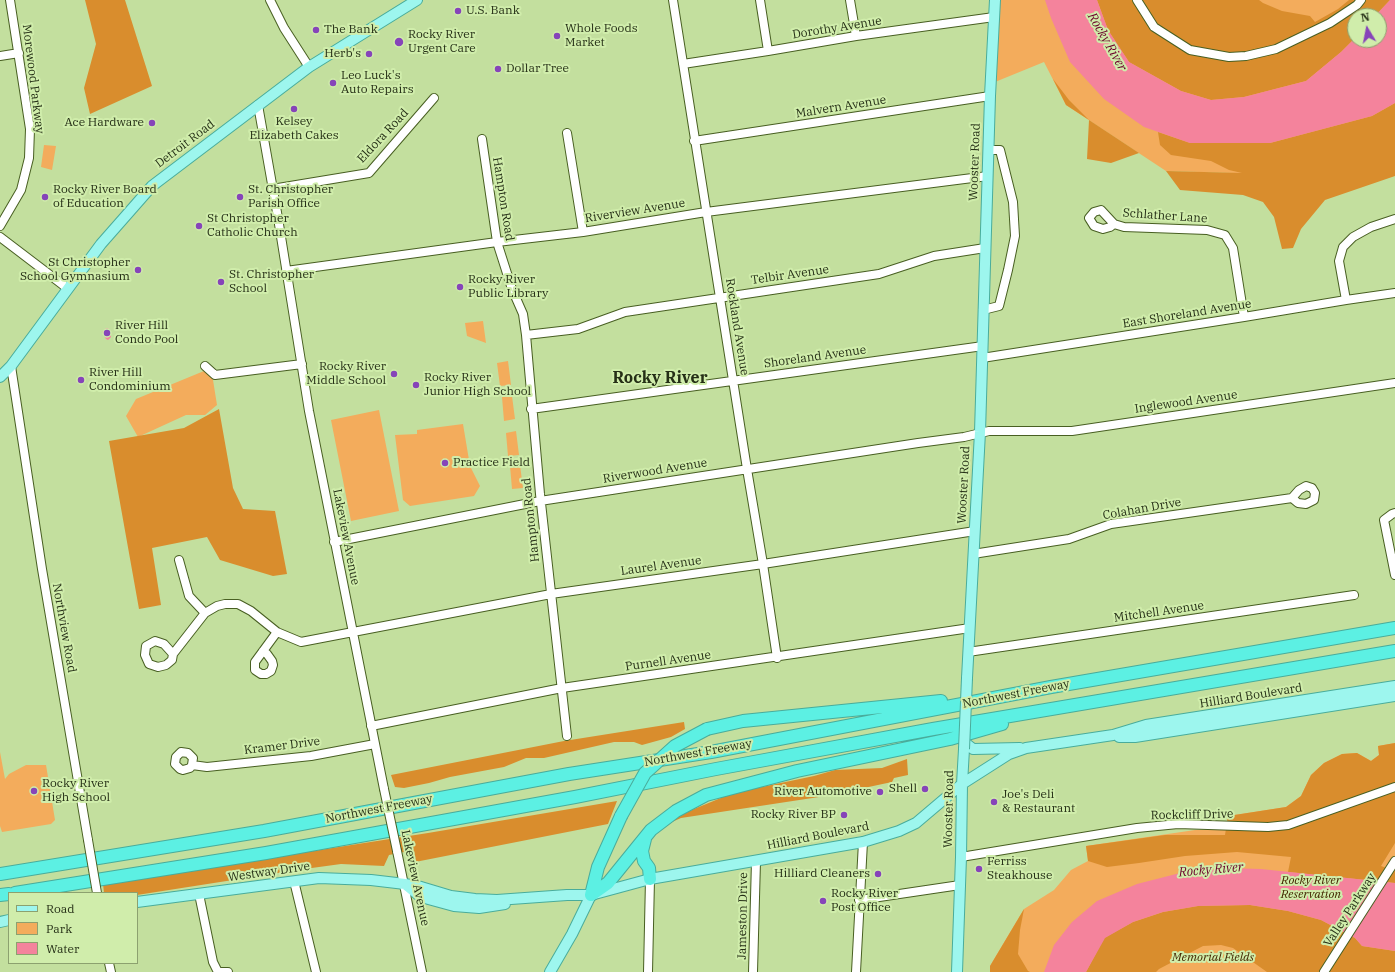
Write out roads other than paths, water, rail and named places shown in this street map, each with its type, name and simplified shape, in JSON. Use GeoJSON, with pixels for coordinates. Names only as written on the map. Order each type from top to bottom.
{"type":"FeatureCollection","features":[{"type":"Feature","properties":{"kind":"highway","name":"Northwest Freeway"},"geometry":{"type":"LineString","coordinates":[[0,874],[264,830],[569,774],[711,752],[1018,693],[1395,628]]}},
{"type":"Feature","properties":{"kind":"highway","name":"Northwest Freeway"},"geometry":{"type":"LineString","coordinates":[[20,892],[266,853],[575,798],[716,769],[926,730],[1395,651]]}},
{"type":"Feature","properties":{"kind":"highway"},"geometry":{"type":"LineString","coordinates":[[591,895],[598,867],[621,816],[644,773],[675,746],[707,730],[743,721],[1018,693]]}},
{"type":"Feature","properties":{"kind":"highway"},"geometry":{"type":"LineString","coordinates":[[591,895],[608,883],[649,832],[676,810],[706,795],[797,771],[950,739],[1061,708]]}},
{"type":"Feature","properties":{"kind":"highway"},"geometry":{"type":"LineString","coordinates":[[649,832],[645,839],[642,851],[644,861],[649,868],[650,879]]}},
{"type":"Feature","properties":{"kind":"main road","name":"Detroit Road"},"geometry":{"type":"LineString","coordinates":[[0,377],[11,366],[67,288],[101,244],[152,186],[309,67],[417,0]]}},
{"type":"Feature","properties":{"kind":"main road","name":"Wooster Road"},"geometry":{"type":"LineString","coordinates":[[957,972],[962,857],[962,784],[967,747],[967,678],[980,432],[990,96],[995,0]]}},
{"type":"Feature","properties":{"kind":"main road","name":"Hilliard Boulevard"},"geometry":{"type":"LineString","coordinates":[[591,895],[650,879],[863,842],[899,831],[916,823],[962,784],[1010,754],[1026,748],[1113,735],[1146,725],[1395,686]]}},
{"type":"Feature","properties":{"kind":"main road","name":"Hilliard Boulevard"},"geometry":{"type":"LineString","coordinates":[[1113,735],[1120,737],[1135,737],[1395,696]]}},
{"type":"Feature","properties":{"kind":"main road"},"geometry":{"type":"LineString","coordinates":[[967,747],[1026,748]]}},
{"type":"Feature","properties":{"kind":"main road","name":"Westway Drive"},"geometry":{"type":"LineString","coordinates":[[138,902],[319,878],[371,880],[405,884],[451,896],[475,899],[519,899],[567,895],[591,895]]}},
{"type":"Feature","properties":{"kind":"main road"},"geometry":{"type":"LineString","coordinates":[[550,972],[572,934],[591,895]]}},
{"type":"Feature","properties":{"kind":"street","name":"Morewood Parkway"},"geometry":{"type":"LineString","coordinates":[[0,226],[22,190],[29,158],[30,129],[10,0]]}},
{"type":"Feature","properties":{"kind":"street"},"geometry":{"type":"LineString","coordinates":[[270,0],[284,28],[309,67]]}},
{"type":"Feature","properties":{"kind":"street","name":"Rockland Avenue"},"geometry":{"type":"LineString","coordinates":[[673,0],[694,141],[747,469],[764,564],[777,658]]}},
{"type":"Feature","properties":{"kind":"street"},"geometry":{"type":"LineString","coordinates":[[760,0],[768,51]]}},
{"type":"Feature","properties":{"kind":"street"},"geometry":{"type":"LineString","coordinates":[[850,0],[856,36]]}},
{"type":"Feature","properties":{"kind":"street"},"geometry":{"type":"LineString","coordinates":[[1137,0],[1154,27],[1190,50],[1229,57],[1246,56],[1276,49],[1330,23],[1357,5],[1361,0]]}},
{"type":"Feature","properties":{"kind":"street","name":"Dorothy Avenue"},"geometry":{"type":"LineString","coordinates":[[683,64],[856,36],[994,17]]}},
{"type":"Feature","properties":{"kind":"street"},"geometry":{"type":"LineString","coordinates":[[0,56],[19,53]]}},
{"type":"Feature","properties":{"kind":"street","name":"Malvern Avenue"},"geometry":{"type":"LineString","coordinates":[[694,141],[990,96]]}},
{"type":"Feature","properties":{"kind":"street","name":"Eldora Road"},"geometry":{"type":"LineString","coordinates":[[272,189],[369,173],[434,98]]}},
{"type":"Feature","properties":{"kind":"street","name":"Lakeview Avenue"},"geometry":{"type":"LineString","coordinates":[[258,105],[302,364],[308,411],[422,972]]}},
{"type":"Feature","properties":{"kind":"street"},"geometry":{"type":"LineString","coordinates":[[568,133],[583,232]]}},
{"type":"Feature","properties":{"kind":"street","name":"Hampton Road"},"geometry":{"type":"LineString","coordinates":[[482,139],[497,242],[512,289],[523,314],[526,335],[531,409],[540,501],[567,736]]}},
{"type":"Feature","properties":{"kind":"street"},"geometry":{"type":"LineString","coordinates":[[984,310],[998,306],[1008,270],[1015,236],[1013,202],[1000,150],[989,150]]}},
{"type":"Feature","properties":{"kind":"street","name":"Riverview Avenue"},"geometry":{"type":"LineString","coordinates":[[286,271],[497,242],[583,232],[706,212],[988,176]]}},
{"type":"Feature","properties":{"kind":"street"},"geometry":{"type":"LineString","coordinates":[[1346,300],[1339,261],[1343,247],[1353,237],[1371,227],[1395,219]]}},
{"type":"Feature","properties":{"kind":"street","name":"Schlather Lane"},"geometry":{"type":"LineString","coordinates":[[1114,224],[1124,228],[1207,230],[1225,235],[1233,248],[1244,317]]}},
{"type":"Feature","properties":{"kind":"street"},"geometry":{"type":"LineString","coordinates":[[0,238],[67,288]]}},
{"type":"Feature","properties":{"kind":"street","name":"Telbir Avenue"},"geometry":{"type":"LineString","coordinates":[[526,335],[578,329],[624,312],[879,274],[934,256],[985,248]]}},
{"type":"Feature","properties":{"kind":"street","name":"East Shoreland Avenue"},"geometry":{"type":"LineString","coordinates":[[982,358],[1395,293]]}},
{"type":"Feature","properties":{"kind":"street","name":"Shoreland Avenue"},"geometry":{"type":"LineString","coordinates":[[531,409],[982,346]]}},
{"type":"Feature","properties":{"kind":"street"},"geometry":{"type":"LineString","coordinates":[[205,366],[215,375],[302,364]]}},
{"type":"Feature","properties":{"kind":"street","name":"Northview Road"},"geometry":{"type":"LineString","coordinates":[[11,366],[42,569],[97,892]]}},
{"type":"Feature","properties":{"kind":"street","name":"Inglewood Avenue"},"geometry":{"type":"LineString","coordinates":[[980,432],[995,430],[1072,430],[1395,383]]}},
{"type":"Feature","properties":{"kind":"street","name":"Riverwood Avenue"},"geometry":{"type":"LineString","coordinates":[[334,542],[540,501],[964,437],[980,432]]}},
{"type":"Feature","properties":{"kind":"street","name":"Colahan Drive"},"geometry":{"type":"LineString","coordinates":[[973,554],[1070,538],[1111,524],[1292,498]]}},
{"type":"Feature","properties":{"kind":"street"},"geometry":{"type":"LineString","coordinates":[[1395,513],[1384,520],[1395,575]]}},
{"type":"Feature","properties":{"kind":"street","name":"Laurel Avenue"},"geometry":{"type":"LineString","coordinates":[[205,613],[217,606],[225,604],[238,604],[251,611],[277,632],[302,642],[551,594],[764,564],[975,531]]}},
{"type":"Feature","properties":{"kind":"street"},"geometry":{"type":"LineString","coordinates":[[173,654],[205,613],[189,596],[179,560]]}},
{"type":"Feature","properties":{"kind":"street","name":"Mitchell Avenue"},"geometry":{"type":"LineString","coordinates":[[968,652],[1354,595]]}},
{"type":"Feature","properties":{"kind":"street","name":"Purnell Avenue"},"geometry":{"type":"LineString","coordinates":[[371,726],[562,688],[777,658],[970,628]]}},
{"type":"Feature","properties":{"kind":"street"},"geometry":{"type":"LineString","coordinates":[[263,651],[277,632]]}},
{"type":"Feature","properties":{"kind":"street","name":"Kramer Drive"},"geometry":{"type":"LineString","coordinates":[[192,765],[207,767],[311,756],[375,744]]}},
{"type":"Feature","properties":{"kind":"street","name":"Rockcliff Drive"},"geometry":{"type":"LineString","coordinates":[[962,857],[1137,828],[1181,824],[1268,827],[1288,825],[1395,787]]}},
{"type":"Feature","properties":{"kind":"street"},"geometry":{"type":"LineString","coordinates":[[856,972],[863,842]]}},
{"type":"Feature","properties":{"kind":"street","name":"Jameston Drive"},"geometry":{"type":"LineString","coordinates":[[753,972],[756,861]]}},
{"type":"Feature","properties":{"kind":"street","name":"Valley Parkway"},"geometry":{"type":"LineString","coordinates":[[1324,972],[1393,865]]}},
{"type":"Feature","properties":{"kind":"street"},"geometry":{"type":"LineString","coordinates":[[648,972],[650,879]]}},
{"type":"Feature","properties":{"kind":"street"},"geometry":{"type":"LineString","coordinates":[[294,881],[316,972]]}},
{"type":"Feature","properties":{"kind":"street"},"geometry":{"type":"LineString","coordinates":[[859,900],[960,885]]}},
{"type":"Feature","properties":{"kind":"street"},"geometry":{"type":"LineString","coordinates":[[199,894],[213,962],[219,972],[228,972]]}},
{"type":"Feature","properties":{"kind":"water"},"geometry":{"type":"Polygon","coordinates":[[[1045,0],[1097,0],[1108,30],[1129,62],[1181,91],[1211,100],[1244,97],[1306,81],[1347,46],[1347,48],[1387,48],[1387,8],[1382,8],[1390,0],[1395,0],[1395,103],[1372,116],[1270,143],[1190,143],[1144,127],[1104,99],[1070,62],[1045,0]]]}},
{"type":"Feature","properties":{"kind":"water","name":"River Hill Condo Pool"},"geometry":{"type":"Polygon","coordinates":[[[108,328],[111,332],[111,337],[108,340],[102,332],[108,328]]]}},
{"type":"Feature","properties":{"kind":"water","name":"Rocky River"},"geometry":{"type":"Polygon","coordinates":[[[1226,868],[1261,869],[1395,883],[1395,951],[1362,946],[1355,938],[1321,920],[1288,911],[1250,905],[1198,906],[1163,912],[1133,922],[1105,938],[1086,972],[1044,972],[1054,945],[1072,922],[1097,901],[1137,884],[1180,873],[1226,868]]]}},
{"type":"Feature","properties":{"kind":"place","name":"U.S. Bank"},"geometry":{"type":"Point","coordinates":[458,11]}},
{"type":"Feature","properties":{"kind":"place","name":"The Bank"},"geometry":{"type":"Point","coordinates":[316,30]}},
{"type":"Feature","properties":{"kind":"place","name":"Whole Foods Market"},"geometry":{"type":"Point","coordinates":[557,36]}},
{"type":"Feature","properties":{"kind":"place","name":"Rocky River Urgent Care"},"geometry":{"type":"Point","coordinates":[399,42]}},
{"type":"Feature","properties":{"kind":"place","name":"Herb's"},"geometry":{"type":"Point","coordinates":[369,54]}},
{"type":"Feature","properties":{"kind":"place","name":"Dollar Tree"},"geometry":{"type":"Point","coordinates":[498,69]}},
{"type":"Feature","properties":{"kind":"place","name":"Leo Luck's Auto Repairs"},"geometry":{"type":"Point","coordinates":[333,83]}},
{"type":"Feature","properties":{"kind":"place","name":"Kelsey Elizabeth Cakes"},"geometry":{"type":"Point","coordinates":[294,109]}},
{"type":"Feature","properties":{"kind":"place","name":"Ace Hardware"},"geometry":{"type":"Point","coordinates":[152,123]}},
{"type":"Feature","properties":{"kind":"place","name":"Rocky River Board of Education"},"geometry":{"type":"Point","coordinates":[45,197]}},
{"type":"Feature","properties":{"kind":"place","name":"St. Christopher Parish Office"},"geometry":{"type":"Point","coordinates":[240,197]}},
{"type":"Feature","properties":{"kind":"place","name":"St Christopher Catholic Church"},"geometry":{"type":"Point","coordinates":[199,226]}},
{"type":"Feature","properties":{"kind":"place","name":"St Christopher School Gymnasium"},"geometry":{"type":"Point","coordinates":[138,270]}},
{"type":"Feature","properties":{"kind":"place","name":"St. Christopher School"},"geometry":{"type":"Point","coordinates":[221,282]}},
{"type":"Feature","properties":{"kind":"place","name":"Rocky River Public Library"},"geometry":{"type":"Point","coordinates":[460,287]}},
{"type":"Feature","properties":{"kind":"place","name":"River Hill Condo Pool"},"geometry":{"type":"Point","coordinates":[107,333]}},
{"type":"Feature","properties":{"kind":"place","name":"Rocky River Middle School"},"geometry":{"type":"Point","coordinates":[394,374]}},
{"type":"Feature","properties":{"kind":"place","name":"River Hill Condominium"},"geometry":{"type":"Point","coordinates":[81,380]}},
{"type":"Feature","properties":{"kind":"place","name":"Rocky River Junior High School"},"geometry":{"type":"Point","coordinates":[416,385]}},
{"type":"Feature","properties":{"kind":"place","name":"Practice Field"},"geometry":{"type":"Point","coordinates":[445,463]}},
{"type":"Feature","properties":{"kind":"place","name":"Shell"},"geometry":{"type":"Point","coordinates":[925,789]}},
{"type":"Feature","properties":{"kind":"place","name":"Rocky River High School"},"geometry":{"type":"Point","coordinates":[34,791]}},
{"type":"Feature","properties":{"kind":"place","name":"River Automotive"},"geometry":{"type":"Point","coordinates":[880,792]}},
{"type":"Feature","properties":{"kind":"place","name":"Joe's Deli & Restaurant"},"geometry":{"type":"Point","coordinates":[994,802]}},
{"type":"Feature","properties":{"kind":"place","name":"Rocky River BP"},"geometry":{"type":"Point","coordinates":[844,815]}},
{"type":"Feature","properties":{"kind":"place","name":"Ferriss Steakhouse"},"geometry":{"type":"Point","coordinates":[979,869]}},
{"type":"Feature","properties":{"kind":"place","name":"Hilliard Cleaners"},"geometry":{"type":"Point","coordinates":[878,874]}},
{"type":"Feature","properties":{"kind":"place","name":"Rocky River Post Office"},"geometry":{"type":"Point","coordinates":[823,901]}},
{"type":"Feature","properties":{"kind":"district","name":"Rocky River"},"geometry":{"type":"Point","coordinates":[660,378]}},
{"type":"Feature","properties":{"kind":"park label","name":"Rocky River Reservation"},"geometry":{"type":"Point","coordinates":[1311,888]}},
{"type":"Feature","properties":{"kind":"park label","name":"Memorial Fields"},"geometry":{"type":"Point","coordinates":[1213,958]}}]}
